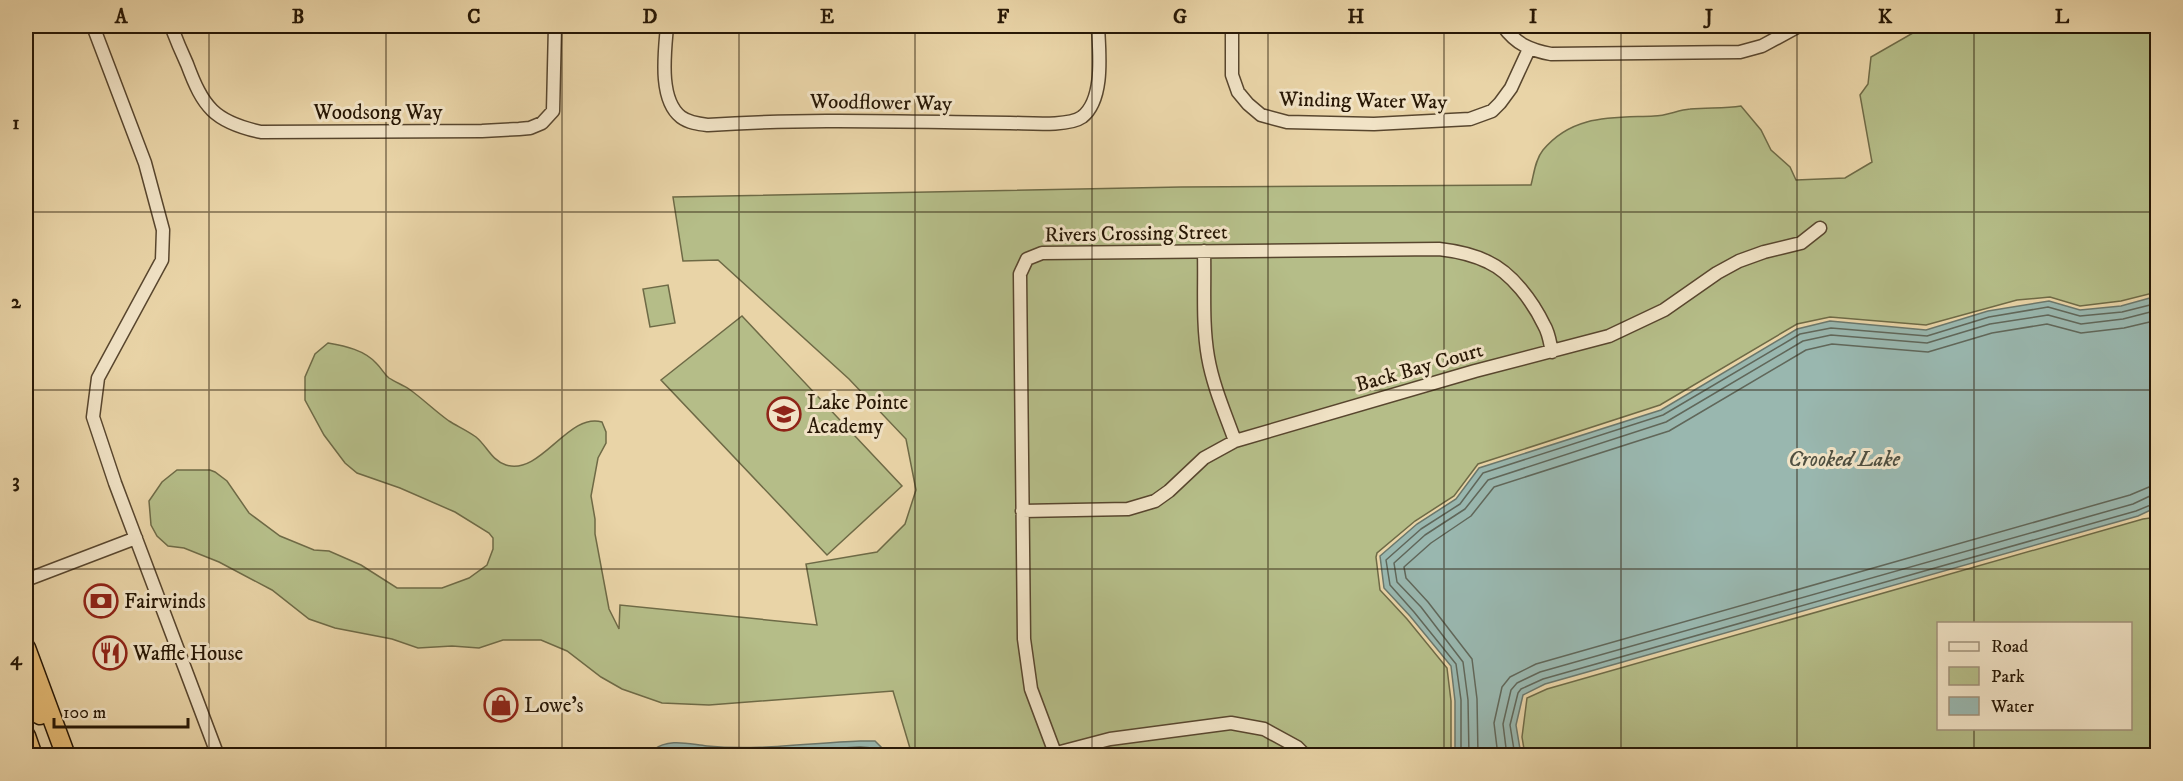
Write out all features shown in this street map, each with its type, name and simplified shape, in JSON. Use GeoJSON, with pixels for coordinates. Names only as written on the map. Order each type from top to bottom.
{"type":"FeatureCollection","features":[{"type":"Feature","properties":{"kind":"highway"},"geometry":{"type":"LineString","coordinates":[[26,648],[66,756]]}},
{"type":"Feature","properties":{"kind":"highway"},"geometry":{"type":"LineString","coordinates":[[26,686],[55,756]]}},
{"type":"Feature","properties":{"kind":"highway"},"geometry":{"type":"LineString","coordinates":[[26,736],[33,756]]}},
{"type":"Feature","properties":{"kind":"street"},"geometry":{"type":"LineString","coordinates":[[93,26],[145,163],[163,230],[162,260],[98,378],[93,417],[218,756]]}},
{"type":"Feature","properties":{"kind":"street","name":"Woodsong Way"},"geometry":{"type":"LineString","coordinates":[[171,26],[194,86],[211,110],[232,124],[261,132],[482,131],[531,128],[546,120],[553,111],[555,26]]}},
{"type":"Feature","properties":{"kind":"street","name":"Woodflower Way"},"geometry":{"type":"LineString","coordinates":[[667,26],[664,70],[671,104],[675,111],[687,121],[708,125],[804,120],[1025,123],[1063,123],[1076,120],[1085,114],[1096,92],[1099,70],[1098,26]]}},
{"type":"Feature","properties":{"kind":"street","name":"Winding Water Way"},"geometry":{"type":"LineString","coordinates":[[1232,26],[1232,75],[1238,92],[1261,115],[1287,122],[1374,124],[1470,119],[1484,115],[1500,103],[1511,88],[1529,49]]}},
{"type":"Feature","properties":{"kind":"street"},"geometry":{"type":"LineString","coordinates":[[1503,26],[1510,36],[1529,49],[1551,54],[1740,52],[1762,46],[1799,26]]}},
{"type":"Feature","properties":{"kind":"street","name":"Back Bay Court"},"geometry":{"type":"LineString","coordinates":[[1022,511],[1128,509],[1155,501],[1204,458],[1235,441],[1431,383],[1609,336],[1664,310],[1716,273],[1764,252],[1801,243],[1820,228]]}},
{"type":"Feature","properties":{"kind":"street","name":"Rivers Crossing Street"},"geometry":{"type":"LineString","coordinates":[[1051,754],[1031,689],[1024,639],[1020,274],[1027,259],[1042,253],[1439,249],[1465,252],[1491,263],[1525,295],[1546,327],[1552,352]]}},
{"type":"Feature","properties":{"kind":"street"},"geometry":{"type":"LineString","coordinates":[[1204,251],[1205,335],[1208,357],[1235,441]]}},
{"type":"Feature","properties":{"kind":"street"},"geometry":{"type":"LineString","coordinates":[[26,580],[136,538]]}},
{"type":"Feature","properties":{"kind":"street"},"geometry":{"type":"LineString","coordinates":[[1051,754],[1110,739],[1231,723],[1264,729],[1297,747],[1306,756]]}},
{"type":"Feature","properties":{"kind":"green space"},"geometry":{"type":"Polygon","coordinates":[[[1925,26],[2157,26],[2157,292],[2121,301],[2080,306],[2050,297],[2017,300],[1926,325],[1830,317],[1797,324],[1660,405],[1478,464],[1454,496],[1415,521],[1377,553],[1376,557],[1380,590],[1447,668],[1451,701],[1451,755],[912,755],[893,691],[709,705],[662,703],[622,689],[601,677],[567,651],[541,640],[503,640],[479,648],[452,646],[418,648],[392,639],[335,628],[309,619],[272,590],[219,562],[184,548],[168,546],[157,536],[151,525],[149,501],[162,482],[177,470],[210,470],[227,481],[249,513],[280,536],[314,550],[329,551],[361,565],[397,588],[442,588],[469,578],[487,565],[493,549],[493,538],[489,533],[455,512],[400,488],[357,473],[345,463],[324,435],[305,400],[305,377],[315,354],[328,343],[348,347],[367,355],[389,378],[409,389],[449,421],[476,437],[493,456],[506,465],[519,466],[531,462],[578,426],[590,421],[602,422],[606,432],[606,443],[598,458],[591,496],[595,534],[609,609],[619,629],[620,605],[817,625],[806,564],[877,552],[905,524],[916,490],[906,439],[849,379],[718,260],[683,261],[673,197],[1181,187],[1531,185],[1536,163],[1543,150],[1555,138],[1580,124],[1608,118],[1658,116],[1690,109],[1741,106],[1761,130],[1771,150],[1790,167],[1796,180],[1845,178],[1872,162],[1860,95],[1868,84],[1871,57],[1925,26]]]}},
{"type":"Feature","properties":{"kind":"green space"},"geometry":{"type":"Polygon","coordinates":[[[668,285],[675,323],[650,327],[643,289],[668,285]]]}},
{"type":"Feature","properties":{"kind":"green space"},"geometry":{"type":"Polygon","coordinates":[[[742,316],[902,486],[827,555],[661,380],[742,316]]]}},
{"type":"Feature","properties":{"kind":"green space"},"geometry":{"type":"Polygon","coordinates":[[[2157,517],[2157,755],[1525,755],[1522,737],[1527,698],[1547,689],[2143,519],[2157,517]]]}},
{"type":"Feature","properties":{"kind":"water","name":"Crooked Lake"},"geometry":{"type":"Polygon","coordinates":[[[2157,296],[2157,507],[2138,516],[1545,684],[1523,695],[1516,725],[1521,755],[1455,755],[1455,701],[1451,666],[1384,588],[1380,556],[1417,524],[1456,499],[1479,468],[1661,410],[1797,329],[1830,321],[1926,330],[1988,311],[2049,301],[2080,310],[2121,306],[2157,296]]]}},
{"type":"Feature","properties":{"kind":"water"},"geometry":{"type":"Polygon","coordinates":[[[875,741],[887,755],[654,756],[653,750],[672,743],[745,748],[875,741]]]}},
{"type":"Feature","properties":{"kind":"place","name":"Lake Pointe Academy"},"geometry":{"type":"Point","coordinates":[784,414]}},
{"type":"Feature","properties":{"kind":"place","name":"Fairwinds"},"geometry":{"type":"Point","coordinates":[101,601]}},
{"type":"Feature","properties":{"kind":"place","name":"Waffle House"},"geometry":{"type":"Point","coordinates":[110,653]}},
{"type":"Feature","properties":{"kind":"place","name":"Lowe's"},"geometry":{"type":"Point","coordinates":[501,705]}}]}
